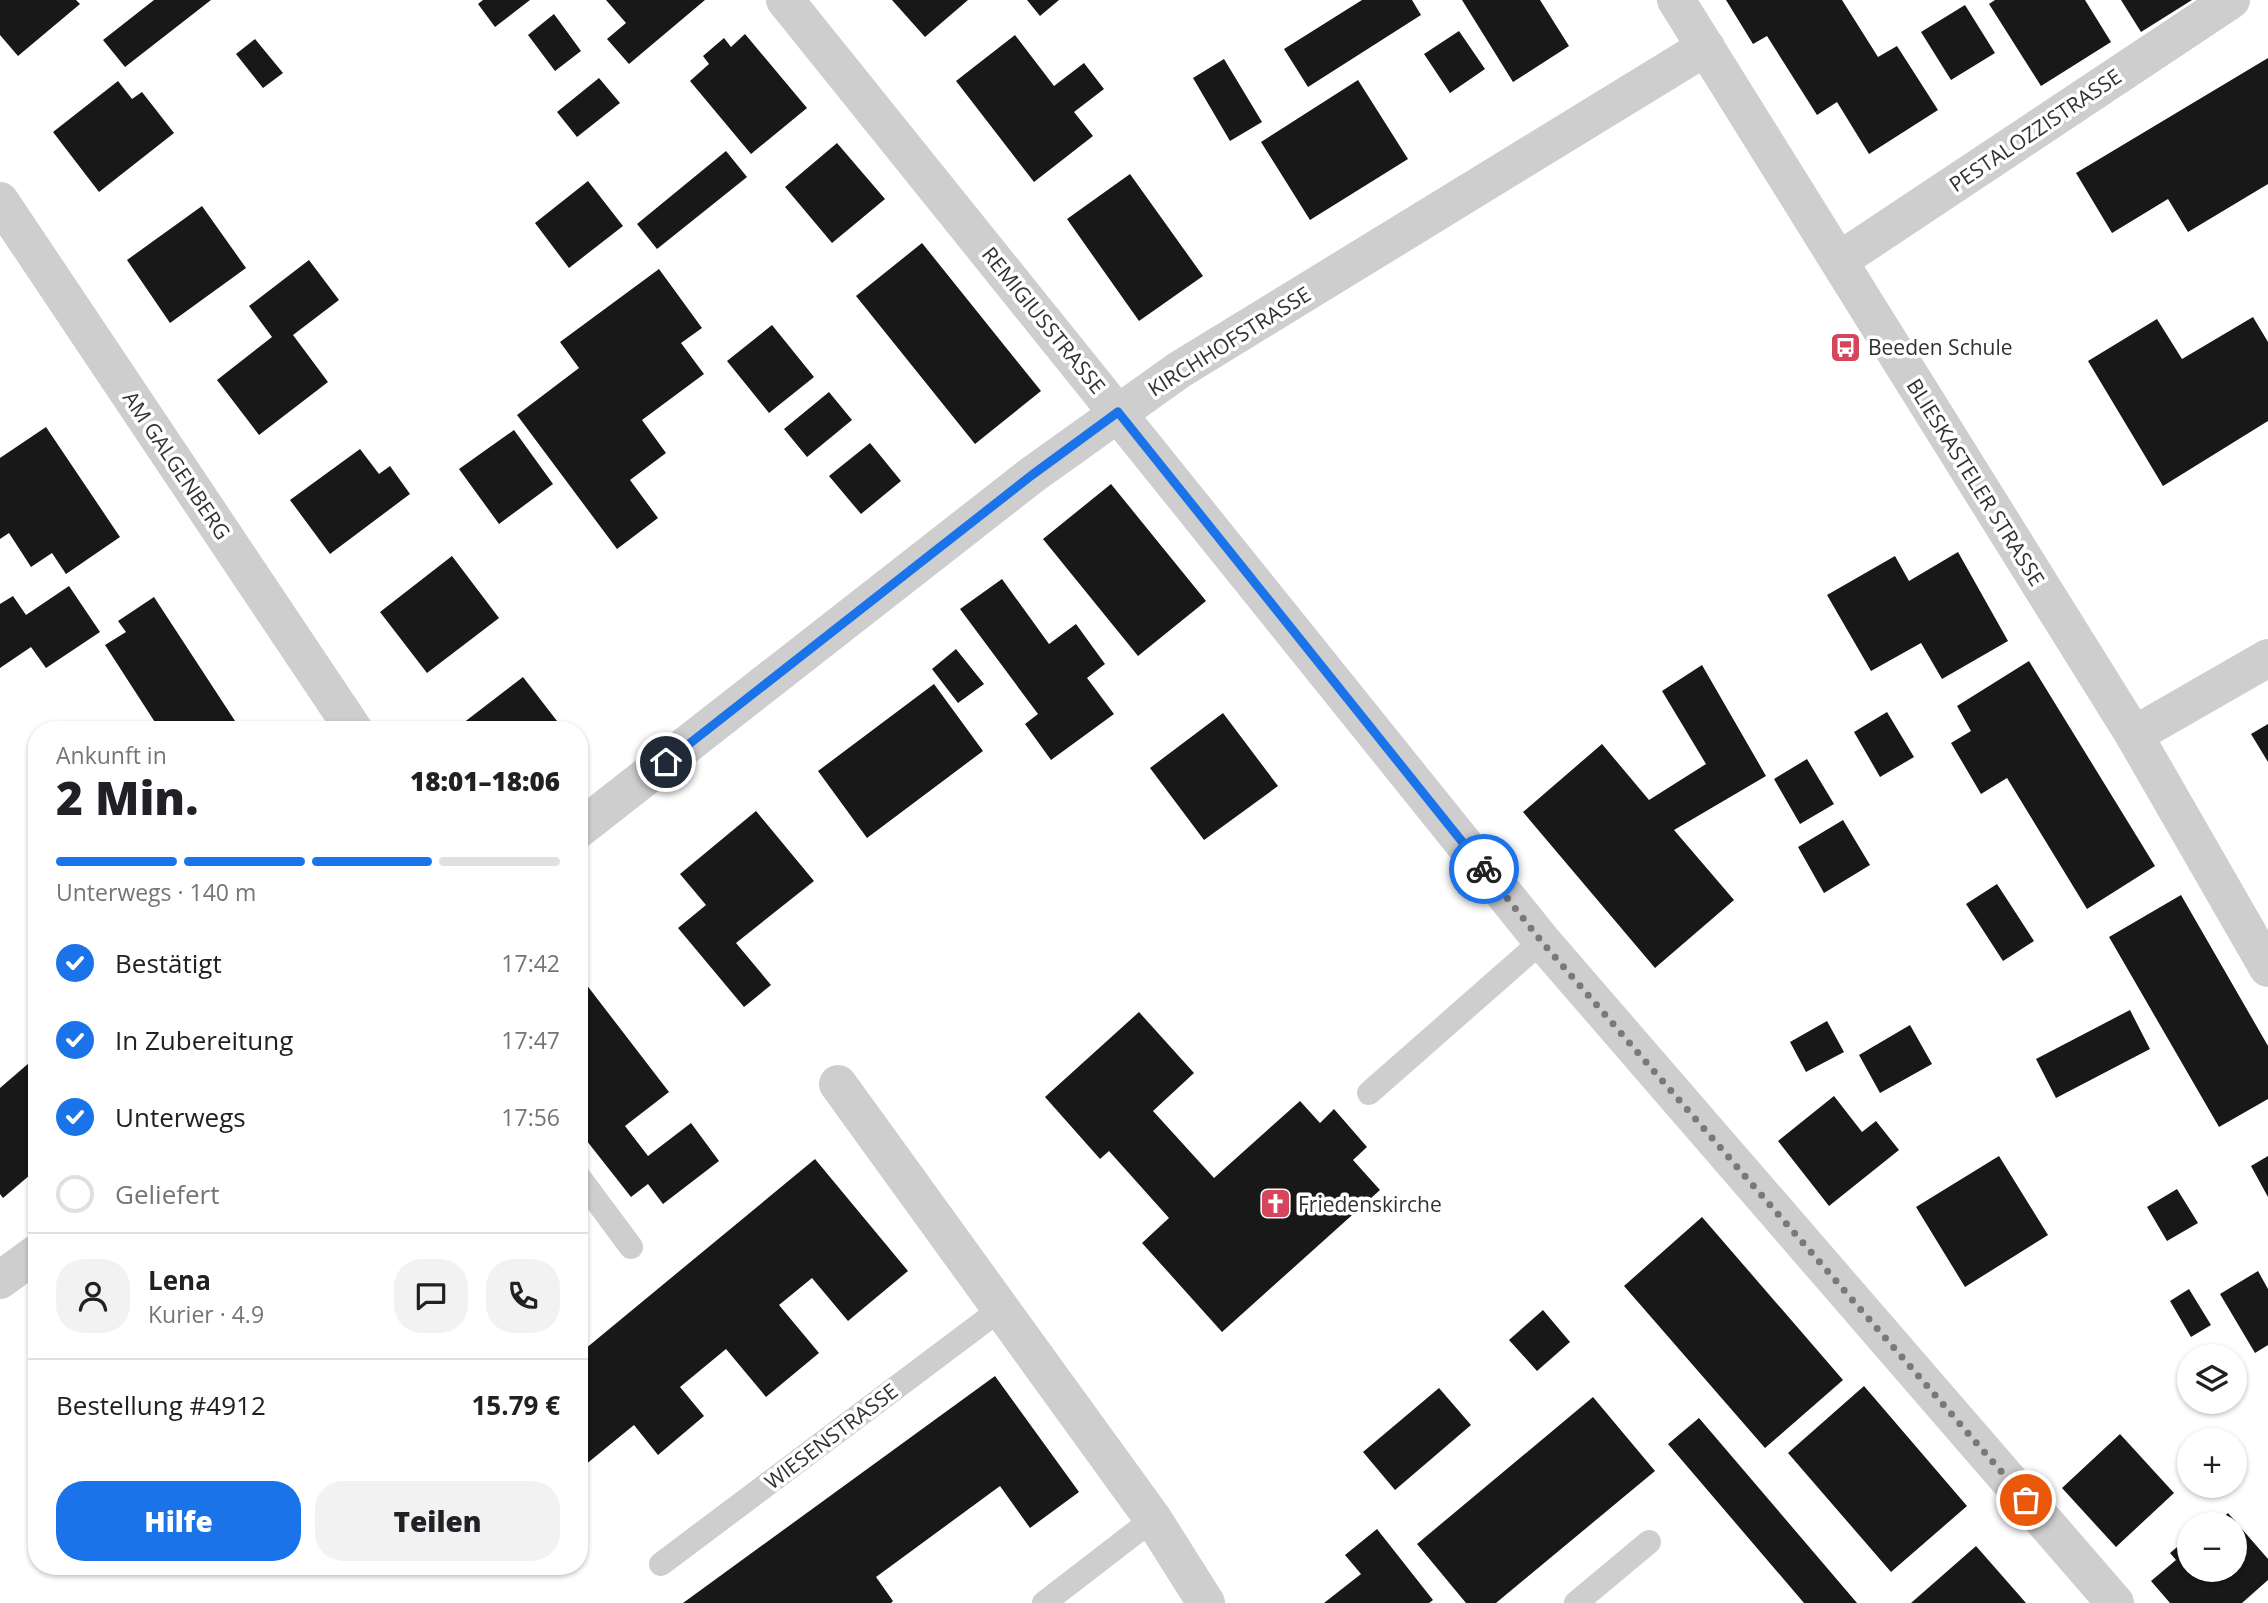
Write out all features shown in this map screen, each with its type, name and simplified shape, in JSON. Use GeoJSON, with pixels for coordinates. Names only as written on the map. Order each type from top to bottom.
{"type":"FeatureCollection","features":[{"type":"Feature","properties":{"kind":"street","name":"REMIGIUSSTRASSE"},"geometry":{"type":"LineString","coordinates":[[785,0],[1542,942],[2115,1603]]}},
{"type":"Feature","properties":{"kind":"street","name":"BLIESKASTELER STRASSE"},"geometry":{"type":"LineString","coordinates":[[1676,0],[2134,735],[2268,968]]}},
{"type":"Feature","properties":{"kind":"street","name":"PESTALOZZISTRASSE"},"geometry":{"type":"LineString","coordinates":[[1840,260],[2231,0]]}},
{"type":"Feature","properties":{"kind":"street","name":"KIRCHHOFSTRASSE"},"geometry":{"type":"LineString","coordinates":[[588,822],[1011,492],[1118,412],[1179,370],[1706,47]]}},
{"type":"Feature","properties":{"kind":"street","name":"AM GALGENBERG"},"geometry":{"type":"LineString","coordinates":[[0,201],[348,721]]}},
{"type":"Feature","properties":{"kind":"street"},"geometry":{"type":"LineString","coordinates":[[2134,735],[2268,658]]}},
{"type":"Feature","properties":{"kind":"street"},"geometry":{"type":"LineString","coordinates":[[838,1084],[1153,1519],[1206,1603]]}},
{"type":"Feature","properties":{"kind":"street"},"geometry":{"type":"LineString","coordinates":[[0,1280],[28,1260]]}},
{"type":"Feature","properties":{"kind":"lane"},"geometry":{"type":"LineString","coordinates":[[1369,1093],[1542,942]]}},
{"type":"Feature","properties":{"kind":"lane"},"geometry":{"type":"LineString","coordinates":[[588,1189],[631,1247]]}},
{"type":"Feature","properties":{"kind":"lane","name":"WIESENSTRASSE"},"geometry":{"type":"LineString","coordinates":[[661,1564],[1002,1308]]}},
{"type":"Feature","properties":{"kind":"lane"},"geometry":{"type":"LineString","coordinates":[[1044,1603],[1153,1519]]}},
{"type":"Feature","properties":{"kind":"lane"},"geometry":{"type":"LineString","coordinates":[[1576,1603],[1649,1542]]}},
{"type":"Feature","properties":{"kind":"building"},"geometry":{"type":"Polygon","coordinates":[[[0,0],[76,0],[80,4],[18,56],[0,35],[0,0]]]}},
{"type":"Feature","properties":{"kind":"building"},"geometry":{"type":"Polygon","coordinates":[[[154,0],[211,0],[125,67],[103,40],[154,0]]]}},
{"type":"Feature","properties":{"kind":"building"},"geometry":{"type":"Polygon","coordinates":[[[483,0],[530,0],[495,27],[478,4],[483,0]]]}},
{"type":"Feature","properties":{"kind":"building"},"geometry":{"type":"Polygon","coordinates":[[[606,0],[705,0],[629,64],[607,39],[626,23],[606,0]]]}},
{"type":"Feature","properties":{"kind":"building"},"geometry":{"type":"Polygon","coordinates":[[[892,0],[968,0],[925,37],[892,0]]]}},
{"type":"Feature","properties":{"kind":"building"},"geometry":{"type":"Polygon","coordinates":[[[1027,0],[1059,0],[1040,16],[1027,0]]]}},
{"type":"Feature","properties":{"kind":"building"},"geometry":{"type":"Polygon","coordinates":[[[1362,0],[1412,0],[1421,15],[1308,87],[1284,49],[1362,0]]]}},
{"type":"Feature","properties":{"kind":"building"},"geometry":{"type":"Polygon","coordinates":[[[1462,0],[1540,0],[1569,46],[1513,82],[1462,0]]]}},
{"type":"Feature","properties":{"kind":"building"},"geometry":{"type":"Polygon","coordinates":[[[1726,0],[1842,0],[1878,57],[1897,46],[1938,110],[1869,154],[1837,102],[1817,115],[1767,36],[1753,44],[1726,0]]]}},
{"type":"Feature","properties":{"kind":"building"},"geometry":{"type":"Polygon","coordinates":[[[1995,0],[2085,0],[2111,42],[2041,86],[1989,4],[1995,0]]]}},
{"type":"Feature","properties":{"kind":"building"},"geometry":{"type":"Polygon","coordinates":[[[2121,0],[2192,0],[2141,32],[2121,0]]]}},
{"type":"Feature","properties":{"kind":"building"},"geometry":{"type":"Polygon","coordinates":[[[1965,5],[1995,53],[1951,80],[1921,32],[1965,5]]]}},
{"type":"Feature","properties":{"kind":"building"},"geometry":{"type":"Polygon","coordinates":[[[554,14],[581,51],[555,71],[528,35],[554,14]]]}},
{"type":"Feature","properties":{"kind":"building"},"geometry":{"type":"Polygon","coordinates":[[[1459,31],[1485,69],[1450,93],[1424,54],[1459,31]]]}},
{"type":"Feature","properties":{"kind":"building"},"geometry":{"type":"Polygon","coordinates":[[[745,34],[807,108],[751,154],[690,81],[709,64],[703,56],[724,38],[731,47],[745,34]]]}},
{"type":"Feature","properties":{"kind":"building"},"geometry":{"type":"Polygon","coordinates":[[[1015,35],[1054,86],[1084,63],[1104,89],[1074,112],[1093,136],[1034,182],[956,81],[1015,35]]]}},
{"type":"Feature","properties":{"kind":"building"},"geometry":{"type":"Polygon","coordinates":[[[255,39],[283,73],[263,88],[236,54],[255,39]]]}},
{"type":"Feature","properties":{"kind":"building"},"geometry":{"type":"Polygon","coordinates":[[[2268,58],[2268,184],[2188,232],[2168,199],[2112,233],[2076,173],[2268,58]]]}},
{"type":"Feature","properties":{"kind":"building"},"geometry":{"type":"Polygon","coordinates":[[[1224,59],[1262,122],[1230,141],[1193,78],[1224,59]]]}},
{"type":"Feature","properties":{"kind":"building"},"geometry":{"type":"Polygon","coordinates":[[[599,78],[620,103],[577,137],[557,112],[599,78]]]}},
{"type":"Feature","properties":{"kind":"building"},"geometry":{"type":"Polygon","coordinates":[[[1358,80],[1408,159],[1310,220],[1261,142],[1358,80]]]}},
{"type":"Feature","properties":{"kind":"building"},"geometry":{"type":"Polygon","coordinates":[[[118,81],[132,99],[142,92],[174,133],[99,192],[53,132],[118,81]]]}},
{"type":"Feature","properties":{"kind":"building"},"geometry":{"type":"Polygon","coordinates":[[[837,143],[885,199],[832,243],[785,187],[837,143]]]}},
{"type":"Feature","properties":{"kind":"building"},"geometry":{"type":"Polygon","coordinates":[[[726,151],[747,177],[657,249],[637,224],[726,151]]]}},
{"type":"Feature","properties":{"kind":"building"},"geometry":{"type":"Polygon","coordinates":[[[1130,174],[1203,276],[1139,321],[1067,219],[1130,174]]]}},
{"type":"Feature","properties":{"kind":"building"},"geometry":{"type":"Polygon","coordinates":[[[588,181],[623,226],[569,268],[535,223],[588,181]]]}},
{"type":"Feature","properties":{"kind":"building"},"geometry":{"type":"Polygon","coordinates":[[[202,206],[246,268],[170,323],[127,260],[202,206]]]}},
{"type":"Feature","properties":{"kind":"building"},"geometry":{"type":"Polygon","coordinates":[[[922,243],[1041,391],[975,444],[856,296],[922,243]]]}},
{"type":"Feature","properties":{"kind":"building"},"geometry":{"type":"Polygon","coordinates":[[[309,260],[339,300],[293,335],[328,382],[259,435],[217,380],[272,337],[249,306],[309,260]]]}},
{"type":"Feature","properties":{"kind":"building"},"geometry":{"type":"Polygon","coordinates":[[[659,269],[702,328],[681,343],[704,374],[642,420],[666,453],[630,480],[658,518],[617,549],[517,415],[579,368],[560,342],[659,269]]]}},
{"type":"Feature","properties":{"kind":"building"},"geometry":{"type":"Polygon","coordinates":[[[2253,317],[2268,342],[2268,421],[2163,486],[2088,361],[2157,319],[2182,359],[2253,317]]]}},
{"type":"Feature","properties":{"kind":"building"},"geometry":{"type":"Polygon","coordinates":[[[772,325],[814,377],[769,413],[727,361],[772,325]]]}},
{"type":"Feature","properties":{"kind":"building"},"geometry":{"type":"Polygon","coordinates":[[[829,392],[852,420],[807,457],[784,429],[829,392]]]}},
{"type":"Feature","properties":{"kind":"building"},"geometry":{"type":"Polygon","coordinates":[[[46,427],[120,537],[66,574],[52,553],[31,567],[9,533],[0,539],[0,458],[46,427]]]}},
{"type":"Feature","properties":{"kind":"building"},"geometry":{"type":"Polygon","coordinates":[[[514,430],[553,484],[499,524],[459,469],[514,430]]]}},
{"type":"Feature","properties":{"kind":"building"},"geometry":{"type":"Polygon","coordinates":[[[870,443],[901,481],[861,514],[829,476],[870,443]]]}},
{"type":"Feature","properties":{"kind":"building"},"geometry":{"type":"Polygon","coordinates":[[[360,449],[379,474],[390,466],[410,494],[330,554],[290,500],[360,449]]]}},
{"type":"Feature","properties":{"kind":"building"},"geometry":{"type":"Polygon","coordinates":[[[1111,484],[1206,601],[1138,656],[1043,539],[1111,484]]]}},
{"type":"Feature","properties":{"kind":"building"},"geometry":{"type":"Polygon","coordinates":[[[1958,552],[2008,641],[1942,679],[1921,643],[1871,671],[1827,595],[1895,556],[1909,581],[1958,552]]]}},
{"type":"Feature","properties":{"kind":"building"},"geometry":{"type":"Polygon","coordinates":[[[452,556],[499,618],[427,673],[380,612],[452,556]]]}},
{"type":"Feature","properties":{"kind":"building"},"geometry":{"type":"Polygon","coordinates":[[[1002,579],[1049,644],[1076,624],[1105,664],[1087,678],[1114,714],[1051,760],[1025,724],[1038,714],[960,609],[1002,579]]]}},
{"type":"Feature","properties":{"kind":"building"},"geometry":{"type":"Polygon","coordinates":[[[69,586],[100,632],[46,668],[31,647],[0,668],[0,604],[13,596],[26,615],[69,586]]]}},
{"type":"Feature","properties":{"kind":"building"},"geometry":{"type":"Polygon","coordinates":[[[154,597],[235,721],[154,721],[105,645],[126,632],[118,621],[154,597]]]}},
{"type":"Feature","properties":{"kind":"building"},"geometry":{"type":"Polygon","coordinates":[[[956,649],[984,684],[958,703],[932,669],[956,649]]]}},
{"type":"Feature","properties":{"kind":"building"},"geometry":{"type":"Polygon","coordinates":[[[2029,661],[2155,866],[2087,909],[2007,778],[1981,794],[1951,743],[1971,731],[1957,706],[2029,661]]]}},
{"type":"Feature","properties":{"kind":"building"},"geometry":{"type":"Polygon","coordinates":[[[1702,665],[1766,776],[1674,830],[1734,900],[1655,968],[1523,812],[1602,744],[1649,800],[1706,764],[1662,691],[1702,665]]]}},
{"type":"Feature","properties":{"kind":"building"},"geometry":{"type":"Polygon","coordinates":[[[523,677],[557,721],[466,721],[523,677]]]}},
{"type":"Feature","properties":{"kind":"building"},"geometry":{"type":"Polygon","coordinates":[[[934,684],[983,751],[867,838],[818,771],[934,684]]]}},
{"type":"Feature","properties":{"kind":"building"},"geometry":{"type":"Polygon","coordinates":[[[1887,712],[1914,757],[1880,777],[1854,732],[1887,712]]]}},
{"type":"Feature","properties":{"kind":"building"},"geometry":{"type":"Polygon","coordinates":[[[1223,713],[1278,786],[1204,840],[1150,768],[1223,713]]]}},
{"type":"Feature","properties":{"kind":"building"},"geometry":{"type":"Polygon","coordinates":[[[2268,724],[2268,762],[2251,734],[2268,724]]]}},
{"type":"Feature","properties":{"kind":"building"},"geometry":{"type":"Polygon","coordinates":[[[1807,759],[1834,804],[1800,824],[1774,779],[1807,759]]]}},
{"type":"Feature","properties":{"kind":"building"},"geometry":{"type":"Polygon","coordinates":[[[756,811],[814,881],[736,943],[771,985],[744,1007],[678,928],[706,905],[680,874],[756,811]]]}},
{"type":"Feature","properties":{"kind":"building"},"geometry":{"type":"Polygon","coordinates":[[[1843,820],[1870,865],[1824,893],[1798,847],[1843,820]]]}},
{"type":"Feature","properties":{"kind":"building"},"geometry":{"type":"Polygon","coordinates":[[[1997,884],[2034,941],[2003,961],[1966,904],[1997,884]]]}},
{"type":"Feature","properties":{"kind":"building"},"geometry":{"type":"Polygon","coordinates":[[[2181,895],[2268,1046],[2268,1099],[2219,1127],[2109,937],[2181,895]]]}},
{"type":"Feature","properties":{"kind":"building"},"geometry":{"type":"Polygon","coordinates":[[[588,987],[669,1092],[625,1126],[648,1156],[691,1123],[719,1161],[663,1204],[648,1184],[631,1197],[588,1142],[588,987]]]}},
{"type":"Feature","properties":{"kind":"building"},"geometry":{"type":"Polygon","coordinates":[[[2130,1010],[2150,1049],[2056,1098],[2036,1059],[2130,1010]]]}},
{"type":"Feature","properties":{"kind":"building","name":"Friedenskirche"},"geometry":{"type":"Polygon","coordinates":[[[1139,1012],[1194,1073],[1153,1111],[1214,1178],[1300,1101],[1320,1123],[1334,1109],[1367,1147],[1353,1160],[1380,1190],[1222,1332],[1142,1243],[1169,1218],[1109,1151],[1100,1159],[1045,1097],[1139,1012]]]}},
{"type":"Feature","properties":{"kind":"building"},"geometry":{"type":"Polygon","coordinates":[[[1827,1021],[1844,1052],[1806,1072],[1790,1042],[1827,1021]]]}},
{"type":"Feature","properties":{"kind":"building"},"geometry":{"type":"Polygon","coordinates":[[[1910,1025],[1932,1064],[1880,1093],[1859,1055],[1910,1025]]]}},
{"type":"Feature","properties":{"kind":"building"},"geometry":{"type":"Polygon","coordinates":[[[28,1064],[28,1177],[3,1198],[0,1194],[0,1088],[28,1064]]]}},
{"type":"Feature","properties":{"kind":"building"},"geometry":{"type":"Polygon","coordinates":[[[1834,1096],[1862,1132],[1876,1121],[1899,1150],[1829,1206],[1778,1141],[1834,1096]]]}},
{"type":"Feature","properties":{"kind":"building"},"geometry":{"type":"Polygon","coordinates":[[[1999,1156],[2048,1235],[1965,1287],[1916,1207],[1999,1156]]]}},
{"type":"Feature","properties":{"kind":"building"},"geometry":{"type":"Polygon","coordinates":[[[2268,1156],[2268,1197],[2251,1166],[2268,1156]]]}},
{"type":"Feature","properties":{"kind":"building"},"geometry":{"type":"Polygon","coordinates":[[[815,1159],[908,1271],[848,1321],[812,1278],[779,1305],[819,1353],[766,1397],[726,1349],[680,1387],[704,1416],[658,1455],[634,1425],[588,1463],[588,1347],[815,1159]]]}},
{"type":"Feature","properties":{"kind":"building"},"geometry":{"type":"Polygon","coordinates":[[[2177,1189],[2198,1223],[2167,1241],[2147,1207],[2177,1189]]]}},
{"type":"Feature","properties":{"kind":"building"},"geometry":{"type":"Polygon","coordinates":[[[1702,1217],[1843,1380],[1765,1448],[1624,1286],[1702,1217]]]}},
{"type":"Feature","properties":{"kind":"building"},"geometry":{"type":"Polygon","coordinates":[[[2258,1271],[2268,1289],[2268,1345],[2255,1353],[2220,1294],[2258,1271]]]}},
{"type":"Feature","properties":{"kind":"building"},"geometry":{"type":"Polygon","coordinates":[[[2189,1289],[2211,1325],[2191,1337],[2170,1301],[2189,1289]]]}},
{"type":"Feature","properties":{"kind":"building"},"geometry":{"type":"Polygon","coordinates":[[[1543,1310],[1570,1342],[1537,1371],[1509,1340],[1543,1310]]]}},
{"type":"Feature","properties":{"kind":"building"},"geometry":{"type":"Polygon","coordinates":[[[995,1376],[1079,1492],[1030,1528],[1000,1486],[876,1577],[893,1601],[891,1603],[683,1603],[995,1376]]]}},
{"type":"Feature","properties":{"kind":"building"},"geometry":{"type":"Polygon","coordinates":[[[1864,1386],[1967,1506],[1891,1572],[1788,1453],[1864,1386]]]}},
{"type":"Feature","properties":{"kind":"building"},"geometry":{"type":"Polygon","coordinates":[[[1439,1388],[1471,1425],[1395,1490],[1363,1452],[1439,1388]]]}},
{"type":"Feature","properties":{"kind":"building"},"geometry":{"type":"Polygon","coordinates":[[[1593,1397],[1655,1471],[1496,1603],[1466,1603],[1417,1544],[1593,1397]]]}},
{"type":"Feature","properties":{"kind":"building"},"geometry":{"type":"Polygon","coordinates":[[[1699,1418],[1857,1603],[1804,1603],[1668,1444],[1699,1418]]]}},
{"type":"Feature","properties":{"kind":"building"},"geometry":{"type":"Polygon","coordinates":[[[2120,1434],[2174,1493],[2116,1547],[2062,1488],[2120,1434]]]}},
{"type":"Feature","properties":{"kind":"building"},"geometry":{"type":"Polygon","coordinates":[[[1377,1529],[1433,1600],[1429,1603],[1324,1603],[1361,1574],[1345,1555],[1377,1529]]]}},
{"type":"Feature","properties":{"kind":"building"},"geometry":{"type":"Polygon","coordinates":[[[2247,1535],[2268,1559],[2268,1580],[2242,1603],[2170,1603],[2151,1581],[2176,1560],[2170,1553],[2177,1547],[2177,1582],[2247,1582],[2247,1535]]]}},
{"type":"Feature","properties":{"kind":"building"},"geometry":{"type":"Polygon","coordinates":[[[1976,1546],[2026,1603],[1911,1603],[1976,1546]]]}},
{"type":"Feature","properties":{"kind":"way so far"},"geometry":{"type":"LineString","coordinates":[[1484,869],[1542,942],[2026,1500]]}},
{"type":"Feature","properties":{"kind":"place","name":"Beeden Schule"},"geometry":{"type":"Point","coordinates":[1845,347]}},
{"type":"Feature","properties":{"kind":"place","name":"Friedenskirche"},"geometry":{"type":"Point","coordinates":[1275,1204]}},
{"type":"Feature","properties":{"kind":"route"},"geometry":{"type":"LineString","coordinates":[[666,762],[1032,475],[1118,412],[1484,869]]}}]}
